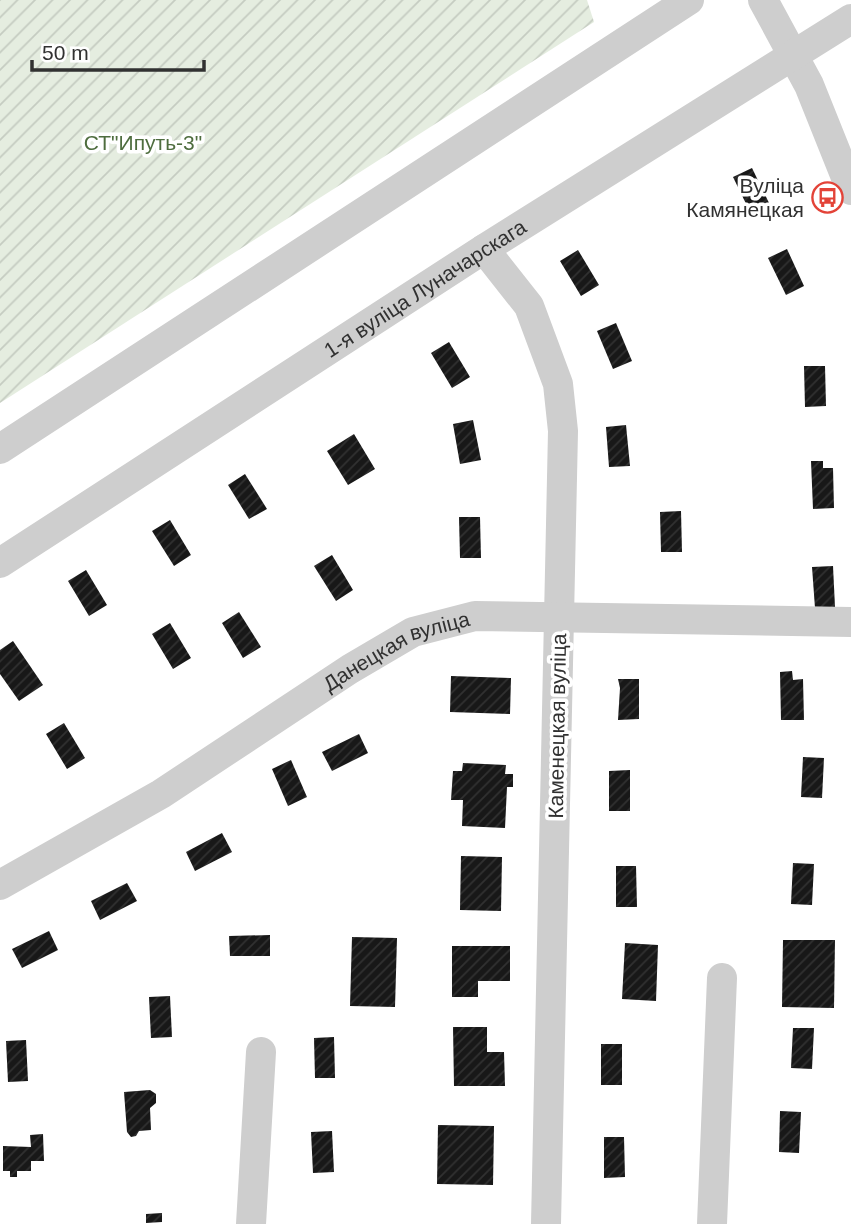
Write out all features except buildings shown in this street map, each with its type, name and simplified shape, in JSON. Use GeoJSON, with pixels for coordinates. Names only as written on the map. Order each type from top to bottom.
{"type":"FeatureCollection","features":[{"type":"Feature","properties":{"kind":"street"},"geometry":{"type":"LineString","coordinates":[[0,449],[689,0]]}},
{"type":"Feature","properties":{"kind":"street"},"geometry":{"type":"LineString","coordinates":[[764,0],[795,55],[851,190]]}},
{"type":"Feature","properties":{"kind":"street","name":"1-я вуліца Луначарскага"},"geometry":{"type":"LineString","coordinates":[[0,563],[484,249],[851,19]]}},
{"type":"Feature","properties":{"kind":"street","name":"Каменецкая вуліца"},"geometry":{"type":"LineString","coordinates":[[484,249],[529,306],[558,384],[563,431],[547,1224]]}},
{"type":"Feature","properties":{"kind":"street","name":"Данецкая вуліца"},"geometry":{"type":"LineString","coordinates":[[0,885],[161,794],[350,669],[413,632],[475,616],[851,622]]}},
{"type":"Feature","properties":{"kind":"street"},"geometry":{"type":"LineString","coordinates":[[712,1224],[722,978]]}},
{"type":"Feature","properties":{"kind":"street"},"geometry":{"type":"LineString","coordinates":[[251,1224],[261,1052]]}},
{"type":"Feature","properties":{"kind":"green space","name":"СТ\"Ипуть-3\""},"geometry":{"type":"Polygon","coordinates":[[[0,0],[587,0],[594,22],[0,403],[0,0]]]}},
{"type":"Feature","properties":{"kind":"place","name":"Вуліца Камянецкая"},"geometry":{"type":"Point","coordinates":[827,197]}}]}
